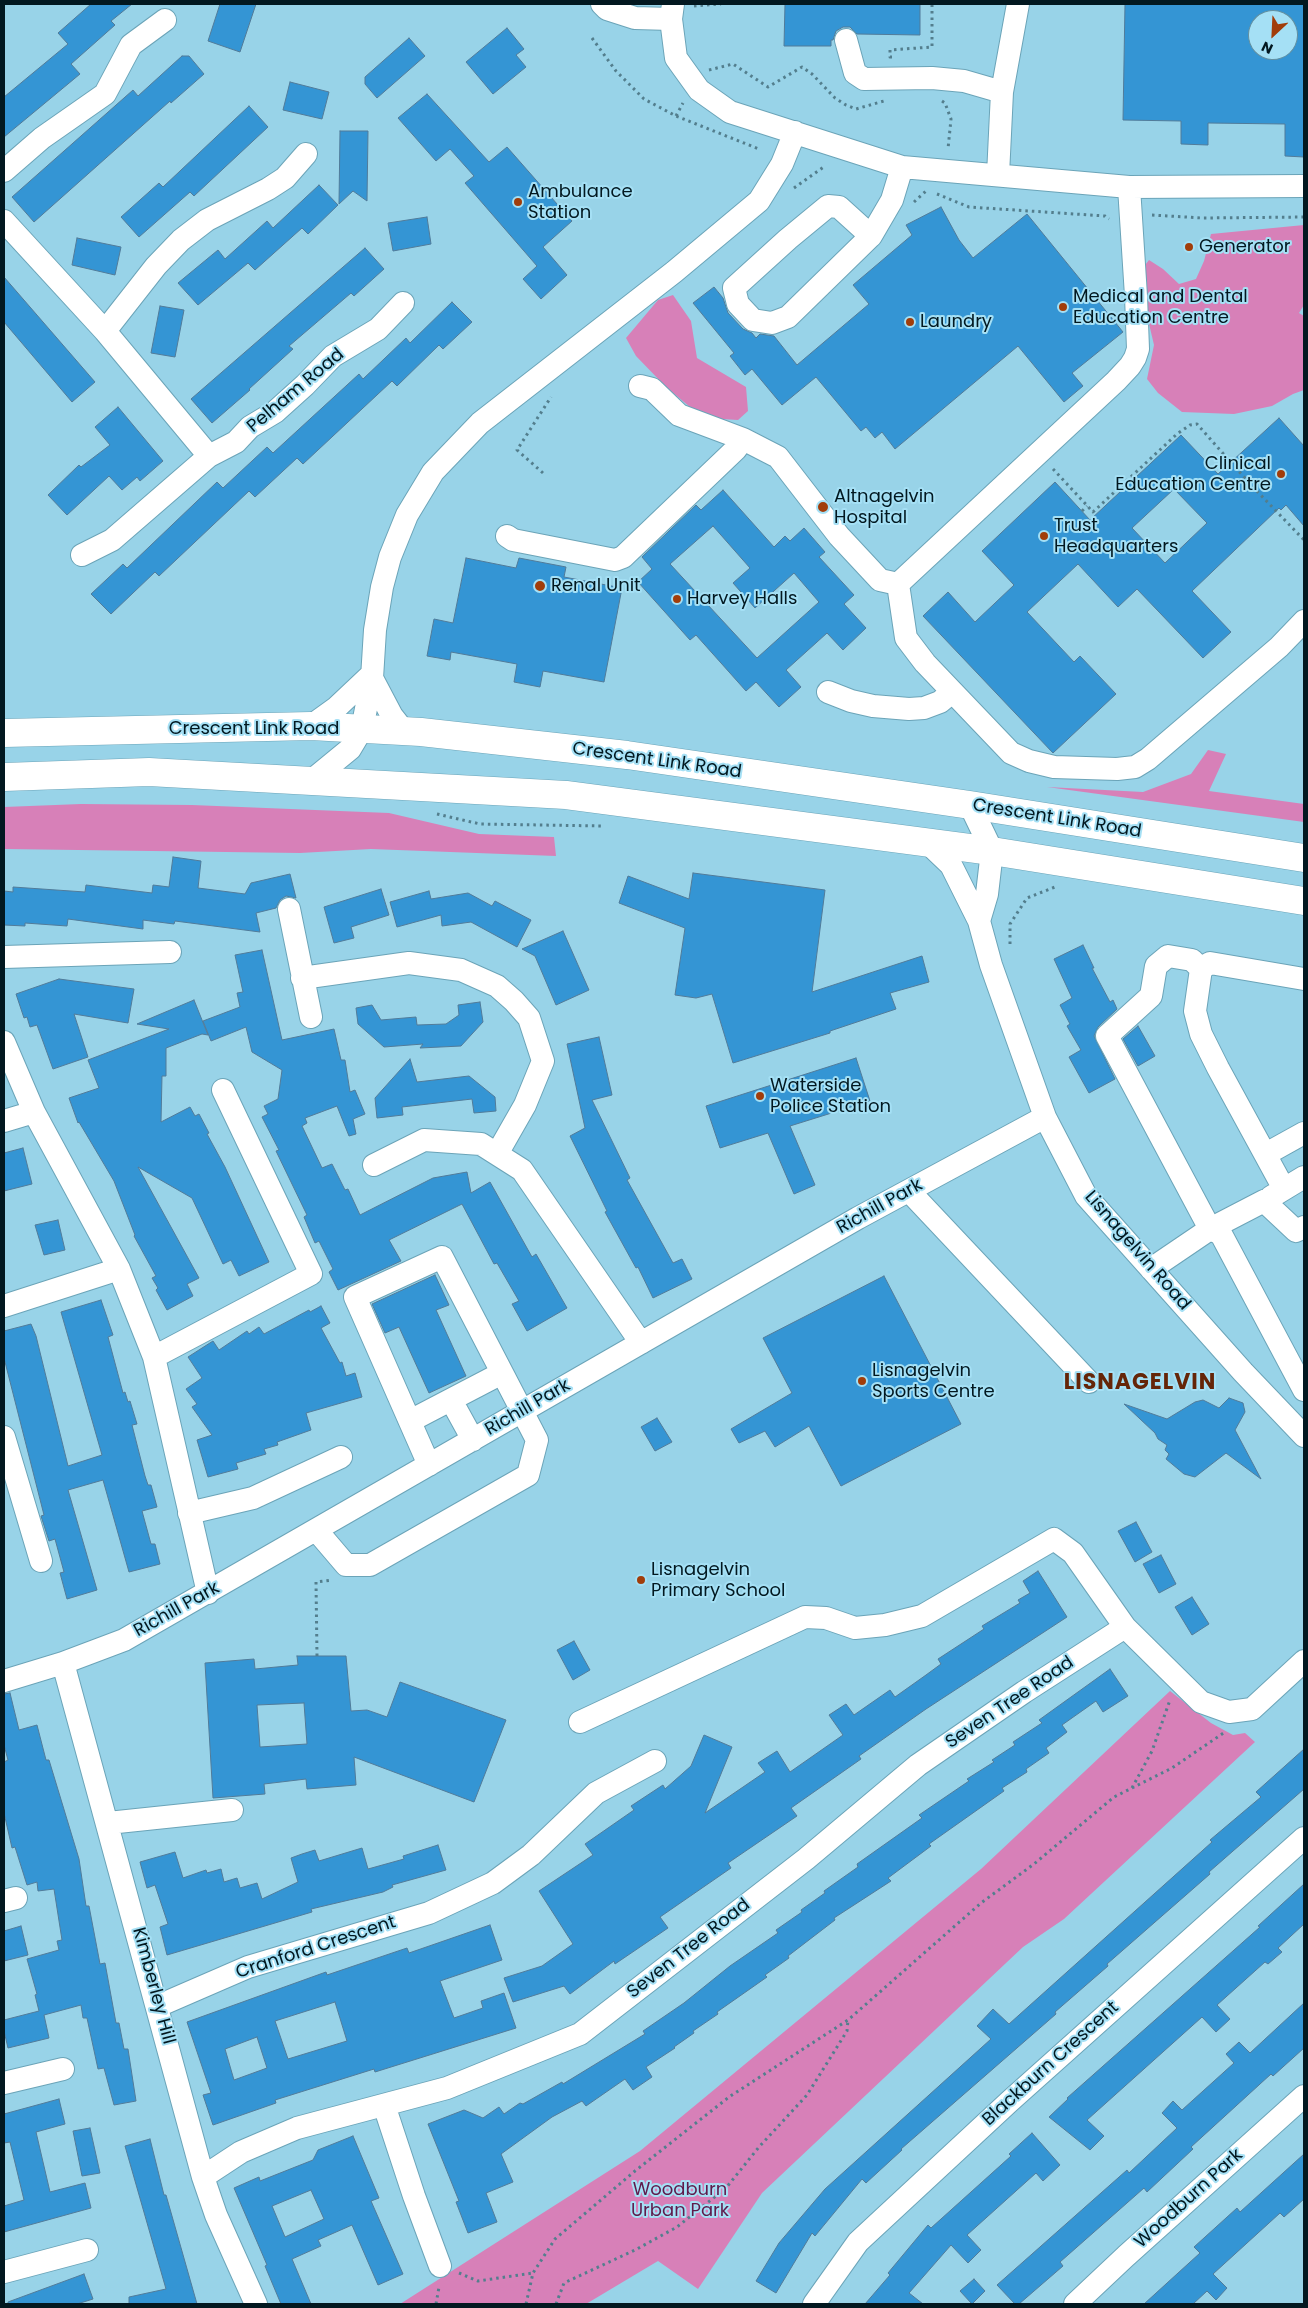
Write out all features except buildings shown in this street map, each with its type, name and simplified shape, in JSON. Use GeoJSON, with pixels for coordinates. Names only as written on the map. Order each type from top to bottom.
{"type":"FeatureCollection","features":[{"type":"Feature","properties":{"kind":"highway","name":"Crescent Link Road"},"geometry":{"type":"LineString","coordinates":[[4,733],[311,726],[403,730],[627,755],[970,805],[1304,858]]}},
{"type":"Feature","properties":{"kind":"highway"},"geometry":{"type":"LineString","coordinates":[[4,777],[149,772],[566,795],[992,851],[1304,901]]}},
{"type":"Feature","properties":{"kind":"street"},"geometry":{"type":"LineString","coordinates":[[602,4],[607,10],[635,18],[672,11],[676,58],[699,90],[730,112],[902,167],[1129,187],[1304,186]]}},
{"type":"Feature","properties":{"kind":"street"},"geometry":{"type":"LineString","coordinates":[[998,175],[1002,92],[1018,4]]}},
{"type":"Feature","properties":{"kind":"street"},"geometry":{"type":"LineString","coordinates":[[4,171],[42,138],[105,94],[131,45],[165,20]]}},
{"type":"Feature","properties":{"kind":"street"},"geometry":{"type":"LineString","coordinates":[[846,40],[855,73],[864,79],[940,79],[964,81],[1002,92]]}},
{"type":"Feature","properties":{"kind":"street"},"geometry":{"type":"LineString","coordinates":[[311,781],[350,749],[362,729],[371,676],[375,630],[382,587],[390,556],[407,515],[434,472],[480,423],[674,272],[759,201],[782,164],[795,132]]}},
{"type":"Feature","properties":{"kind":"street"},"geometry":{"type":"LineString","coordinates":[[105,331],[156,266],[181,240],[207,220],[268,189],[285,178],[306,154]]}},
{"type":"Feature","properties":{"kind":"street"},"geometry":{"type":"LineString","coordinates":[[871,236],[839,207],[828,206],[734,288],[738,304],[753,320],[772,323],[788,317],[871,236],[892,200],[902,167]]}},
{"type":"Feature","properties":{"kind":"street"},"geometry":{"type":"LineString","coordinates":[[898,584],[1116,381],[1135,358],[1138,349],[1129,187]]}},
{"type":"Feature","properties":{"kind":"street"},"geometry":{"type":"LineString","coordinates":[[4,220],[105,331],[209,456]]}},
{"type":"Feature","properties":{"kind":"street","name":"Pelham Road"},"geometry":{"type":"LineString","coordinates":[[82,555],[112,540],[209,456],[236,442],[250,427],[275,412],[333,356],[378,329],[403,303]]}},
{"type":"Feature","properties":{"kind":"street"},"geometry":{"type":"LineString","coordinates":[[640,386],[652,389],[679,415],[743,439],[778,456],[845,543],[880,580],[898,584]]}},
{"type":"Feature","properties":{"kind":"street"},"geometry":{"type":"LineString","coordinates":[[508,536],[514,540],[615,560],[630,550],[736,449],[743,439]]}},
{"type":"Feature","properties":{"kind":"street"},"geometry":{"type":"LineString","coordinates":[[898,584],[906,638],[917,653],[1011,753],[1029,761],[1054,767],[1117,769],[1135,767],[1148,759],[1279,647],[1304,621]]}},
{"type":"Feature","properties":{"kind":"street"},"geometry":{"type":"LineString","coordinates":[[311,726],[336,708],[371,676]]}},
{"type":"Feature","properties":{"kind":"street"},"geometry":{"type":"LineString","coordinates":[[371,676],[392,716],[403,730]]}},
{"type":"Feature","properties":{"kind":"street"},"geometry":{"type":"LineString","coordinates":[[828,692],[866,704],[909,709],[924,708],[940,702],[952,692]]}},
{"type":"Feature","properties":{"kind":"street"},"geometry":{"type":"LineString","coordinates":[[970,805],[992,851],[987,894],[979,921]]}},
{"type":"Feature","properties":{"kind":"street","name":"Lisnagelvin Road"},"geometry":{"type":"LineString","coordinates":[[929,844],[951,865],[979,921],[991,965],[1045,1116],[1086,1196],[1243,1372],[1304,1436]]}},
{"type":"Feature","properties":{"kind":"street"},"geometry":{"type":"LineString","coordinates":[[289,909],[311,1016]]}},
{"type":"Feature","properties":{"kind":"street"},"geometry":{"type":"LineString","coordinates":[[4,957],[170,952]]}},
{"type":"Feature","properties":{"kind":"street"},"geometry":{"type":"LineString","coordinates":[[1201,969],[1192,960],[1168,956],[1156,966],[1151,996],[1107,1036],[1304,1390]]}},
{"type":"Feature","properties":{"kind":"street"},"geometry":{"type":"LineString","coordinates":[[1284,1188],[1201,1034],[1195,1011],[1201,969],[1210,962],[1304,979]]}},
{"type":"Feature","properties":{"kind":"street"},"geometry":{"type":"LineString","coordinates":[[302,978],[409,964],[461,970],[497,986],[514,1001],[529,1018],[543,1060],[525,1105],[497,1154]]}},
{"type":"Feature","properties":{"kind":"street"},"geometry":{"type":"LineString","coordinates":[[4,1042],[34,1112],[119,1269],[154,1357],[208,1593]]}},
{"type":"Feature","properties":{"kind":"street"},"geometry":{"type":"LineString","coordinates":[[154,1357],[311,1274],[223,1090]]}},
{"type":"Feature","properties":{"kind":"street"},"geometry":{"type":"LineString","coordinates":[[4,1121],[34,1112]]}},
{"type":"Feature","properties":{"kind":"street","name":"Richill Park"},"geometry":{"type":"LineString","coordinates":[[4,1681],[63,1663],[124,1640],[317,1531],[640,1343],[1045,1116]]}},
{"type":"Feature","properties":{"kind":"street"},"geometry":{"type":"LineString","coordinates":[[1266,1154],[1304,1133]]}},
{"type":"Feature","properties":{"kind":"street"},"geometry":{"type":"LineString","coordinates":[[374,1165],[424,1140],[481,1144],[522,1170],[640,1343]]}},
{"type":"Feature","properties":{"kind":"street"},"geometry":{"type":"LineString","coordinates":[[1151,1268],[1215,1232],[1304,1177]]}},
{"type":"Feature","properties":{"kind":"street"},"geometry":{"type":"LineString","coordinates":[[909,1191],[1089,1382]]}},
{"type":"Feature","properties":{"kind":"street"},"geometry":{"type":"LineString","coordinates":[[1264,1201],[1296,1230],[1304,1227]]}},
{"type":"Feature","properties":{"kind":"street"},"geometry":{"type":"LineString","coordinates":[[317,1531],[346,1565],[370,1565],[528,1475],[537,1440],[442,1257],[355,1297],[429,1466]]}},
{"type":"Feature","properties":{"kind":"street"},"geometry":{"type":"LineString","coordinates":[[4,1306],[119,1269]]}},
{"type":"Feature","properties":{"kind":"street"},"geometry":{"type":"LineString","coordinates":[[410,1421],[502,1373]]}},
{"type":"Feature","properties":{"kind":"street"},"geometry":{"type":"LineString","coordinates":[[451,1400],[473,1440]]}},
{"type":"Feature","properties":{"kind":"street"},"geometry":{"type":"LineString","coordinates":[[4,1437],[41,1561]]}},
{"type":"Feature","properties":{"kind":"street"},"geometry":{"type":"LineString","coordinates":[[189,1513],[252,1498],[341,1457]]}},
{"type":"Feature","properties":{"kind":"street"},"geometry":{"type":"LineString","coordinates":[[580,1722],[805,1617],[826,1618],[855,1628],[885,1625],[922,1616],[1054,1539],[1073,1553],[1125,1627],[1201,1702],[1229,1712],[1252,1709],[1304,1661]]}},
{"type":"Feature","properties":{"kind":"street","name":"Seven Tree Road"},"geometry":{"type":"LineString","coordinates":[[203,2177],[241,2152],[297,2128],[447,2088],[580,2034],[806,1859],[918,1765],[1024,1692],[1125,1627]]}},
{"type":"Feature","properties":{"kind":"street","name":"Kimberley Hill"},"geometry":{"type":"LineString","coordinates":[[63,1663],[158,2006],[203,2177],[216,2215],[256,2304]]}},
{"type":"Feature","properties":{"kind":"street","name":"Cranford Crescent"},"geometry":{"type":"LineString","coordinates":[[158,2006],[248,1967],[429,1913],[493,1883],[531,1855],[596,1793],[655,1761]]}},
{"type":"Feature","properties":{"kind":"street"},"geometry":{"type":"LineString","coordinates":[[108,1823],[232,1810]]}},
{"type":"Feature","properties":{"kind":"street","name":"Blackburn Crescent"},"geometry":{"type":"LineString","coordinates":[[814,2304],[858,2242],[1010,2101],[1304,1838]]}},
{"type":"Feature","properties":{"kind":"street"},"geometry":{"type":"LineString","coordinates":[[4,2083],[63,2069]]}},
{"type":"Feature","properties":{"kind":"street","name":"Woodburn Park"},"geometry":{"type":"LineString","coordinates":[[1075,2304],[1304,2096]]}},
{"type":"Feature","properties":{"kind":"street"},"geometry":{"type":"LineString","coordinates":[[384,2105],[414,2196],[440,2266]]}},
{"type":"Feature","properties":{"kind":"street"},"geometry":{"type":"LineString","coordinates":[[4,2272],[87,2250]]}},
{"type":"Feature","properties":{"kind":"path"},"geometry":{"type":"LineString","coordinates":[[592,38],[616,71],[644,99],[676,116],[759,149]]}},
{"type":"Feature","properties":{"kind":"path"},"geometry":{"type":"LineString","coordinates":[[939,99],[945,103],[951,119],[951,137],[939,194]]}},
{"type":"Feature","properties":{"kind":"path"},"geometry":{"type":"LineString","coordinates":[[543,473],[518,450],[552,395]]}},
{"type":"Feature","properties":{"kind":"path"},"geometry":{"type":"LineString","coordinates":[[1038,453],[1093,512],[1177,434],[1190,424],[1197,424],[1304,540]]}},
{"type":"Feature","properties":{"kind":"path"},"geometry":{"type":"LineString","coordinates":[[1082,511],[1087,506]]}},
{"type":"Feature","properties":{"kind":"path"},"geometry":{"type":"LineString","coordinates":[[432,813],[480,824],[610,826]]}},
{"type":"Feature","properties":{"kind":"path"},"geometry":{"type":"LineString","coordinates":[[991,965],[1010,954],[1010,924],[1027,898],[1063,883]]}},
{"type":"Feature","properties":{"kind":"path"},"geometry":{"type":"LineString","coordinates":[[317,1656],[316,1582],[350,1578],[352,1565]]}},
{"type":"Feature","properties":{"kind":"path"},"geometry":{"type":"LineString","coordinates":[[1131,1789],[1152,1751],[1176,1678]]}},
{"type":"Feature","properties":{"kind":"path"},"geometry":{"type":"LineString","coordinates":[[526,2304],[533,2273],[555,2239],[635,2171],[729,2097],[848,2020],[981,1903],[1034,1864],[1114,1797],[1172,1768],[1228,1730]]}},
{"type":"Feature","properties":{"kind":"path"},"geometry":{"type":"LineString","coordinates":[[556,2304],[564,2283],[637,2249],[677,2227],[726,2188],[759,2147],[807,2095],[847,2031],[848,2020]]}},
{"type":"Feature","properties":{"kind":"path"},"geometry":{"type":"LineString","coordinates":[[436,2304],[440,2266],[478,2281],[533,2273]]}},
{"type":"Feature","properties":{"kind":"green space"},"geometry":{"type":"Polygon","coordinates":[[[1304,225],[1304,305],[1299,313],[1304,316],[1304,390],[1272,406],[1234,414],[1182,412],[1158,393],[1147,379],[1154,345],[1142,294],[1142,269],[1149,260],[1163,269],[1179,284],[1196,279],[1204,261],[1211,234],[1304,225]]]}},
{"type":"Feature","properties":{"kind":"green space"},"geometry":{"type":"Polygon","coordinates":[[[673,295],[691,321],[697,358],[746,387],[748,411],[738,420],[722,419],[696,412],[666,387],[636,356],[626,338],[658,300],[673,295]]]}},
{"type":"Feature","properties":{"kind":"green space"},"geometry":{"type":"Polygon","coordinates":[[[1208,750],[1226,754],[1209,791],[1304,804],[1304,822],[1047,787],[1143,792],[1191,774],[1208,750]]]}},
{"type":"Feature","properties":{"kind":"green space"},"geometry":{"type":"Polygon","coordinates":[[[81,804],[192,805],[389,813],[479,834],[554,837],[556,856],[371,849],[300,853],[4,849],[4,807],[81,804]]]}},
{"type":"Feature","properties":{"kind":"green space","name":"Woodburn Urban Park"},"geometry":{"type":"Polygon","coordinates":[[[1170,1691],[1211,1723],[1233,1735],[1245,1733],[1255,1742],[1064,1919],[1023,1947],[762,2193],[698,2289],[658,2261],[586,2304],[400,2304],[640,2151],[981,1869],[1170,1691]]]}},
{"type":"Feature","properties":{"kind":"place","name":"Ambulance Station"},"geometry":{"type":"Point","coordinates":[518,202]}},
{"type":"Feature","properties":{"kind":"place","name":"Generator"},"geometry":{"type":"Point","coordinates":[1189,247]}},
{"type":"Feature","properties":{"kind":"place","name":"Medical and Dental Education Centre"},"geometry":{"type":"Point","coordinates":[1063,307]}},
{"type":"Feature","properties":{"kind":"place","name":"Laundry"},"geometry":{"type":"Point","coordinates":[910,322]}},
{"type":"Feature","properties":{"kind":"place","name":"Clinical Education Centre"},"geometry":{"type":"Point","coordinates":[1281,474]}},
{"type":"Feature","properties":{"kind":"place","name":"Altnagelvin Hospital"},"geometry":{"type":"Point","coordinates":[823,507]}},
{"type":"Feature","properties":{"kind":"place","name":"Trust Headquarters"},"geometry":{"type":"Point","coordinates":[1044,536]}},
{"type":"Feature","properties":{"kind":"place","name":"Renal Unit"},"geometry":{"type":"Point","coordinates":[540,586]}},
{"type":"Feature","properties":{"kind":"place","name":"Harvey Halls"},"geometry":{"type":"Point","coordinates":[677,599]}},
{"type":"Feature","properties":{"kind":"place","name":"Waterside Police Station"},"geometry":{"type":"Point","coordinates":[760,1096]}},
{"type":"Feature","properties":{"kind":"place","name":"Lisnagelvin Sports Centre"},"geometry":{"type":"Point","coordinates":[862,1381]}},
{"type":"Feature","properties":{"kind":"place","name":"Lisnagelvin Primary School"},"geometry":{"type":"Point","coordinates":[641,1580]}},
{"type":"Feature","properties":{"kind":"district","name":"LISNAGELVIN"},"geometry":{"type":"Point","coordinates":[1140,1383]}}]}
